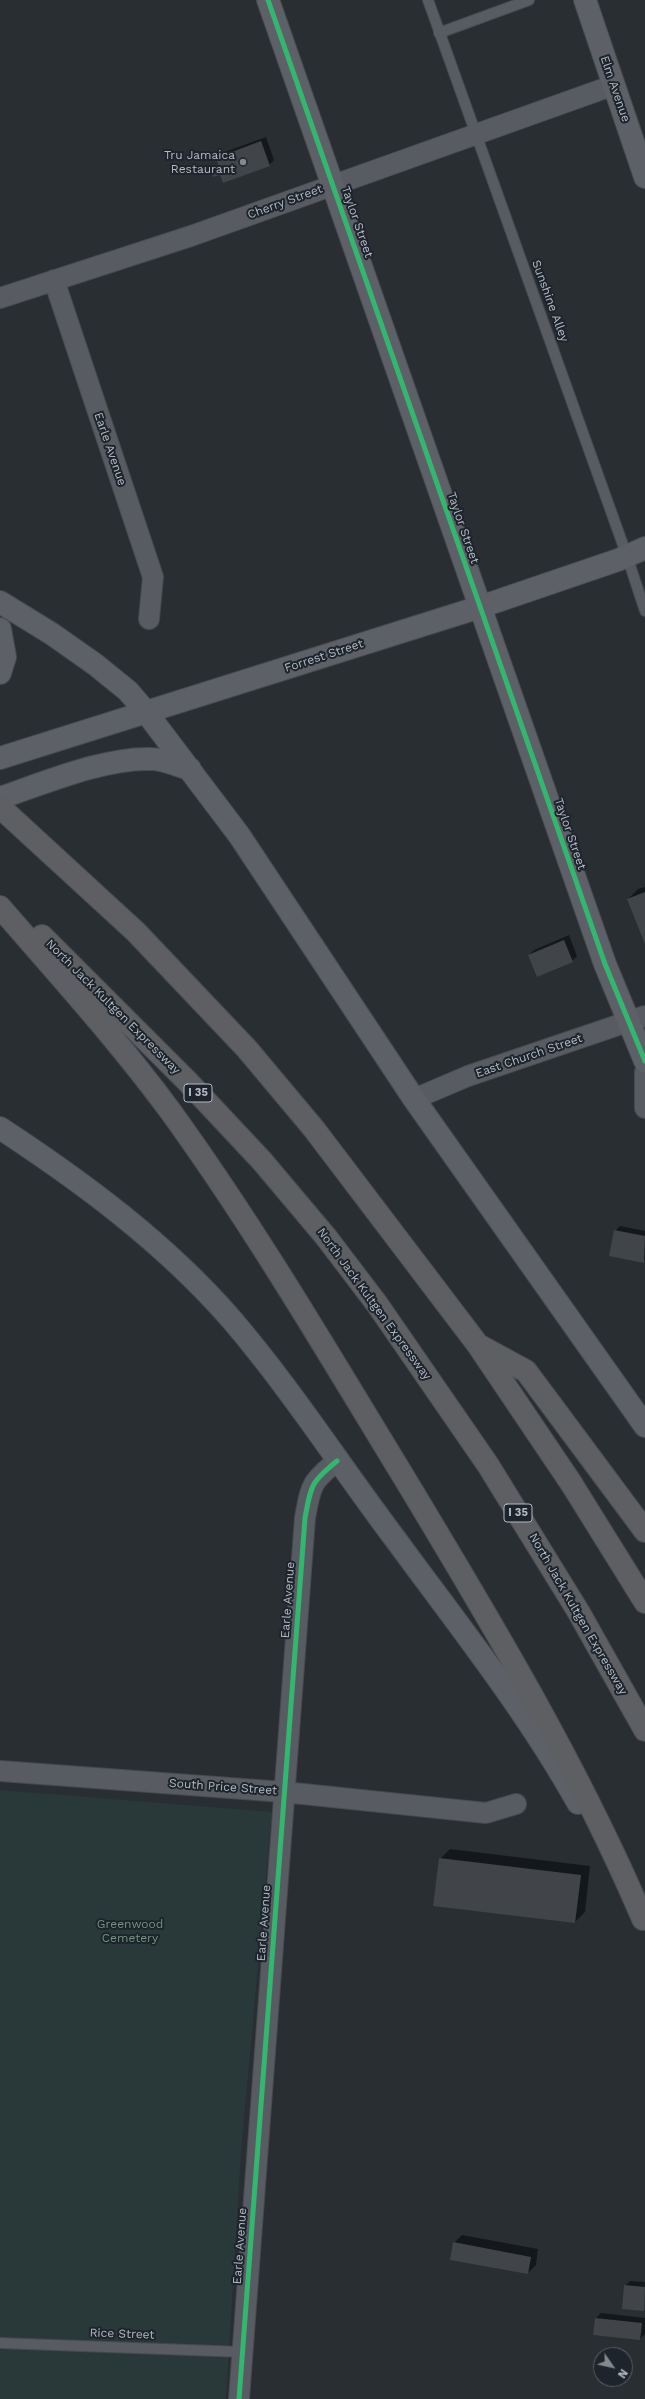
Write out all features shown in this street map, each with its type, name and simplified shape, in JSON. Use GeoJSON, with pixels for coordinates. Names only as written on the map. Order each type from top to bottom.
{"type":"FeatureCollection","features":[{"type":"Feature","properties":{"kind":"highway"},"geometry":{"type":"LineString","coordinates":[[0,807],[136,932],[247,1049],[336,1158],[478,1345],[571,1483],[645,1602]]}},
{"type":"Feature","properties":{"kind":"highway","name":"North Jack Kultgen Expressway"},"geometry":{"type":"LineString","coordinates":[[0,898],[44,938],[193,1087],[262,1161],[326,1237],[377,1304],[488,1465],[578,1611],[645,1730]]}},
{"type":"Feature","properties":{"kind":"highway"},"geometry":{"type":"LineString","coordinates":[[0,908],[91,1013],[169,1109],[250,1224],[428,1518],[550,1728],[600,1823],[644,1921]]}},
{"type":"Feature","properties":{"kind":"highway"},"geometry":{"type":"LineString","coordinates":[[478,1345],[526,1371],[645,1531]]}},
{"type":"Feature","properties":{"kind":"main road","name":"Taylor Street"},"geometry":{"type":"LineString","coordinates":[[268,0],[605,964],[637,1019],[645,1062]]}},
{"type":"Feature","properties":{"kind":"main road","name":"Elm Avenue"},"geometry":{"type":"LineString","coordinates":[[585,0],[645,177]]}},
{"type":"Feature","properties":{"kind":"main road","name":"Forrest Street"},"geometry":{"type":"LineString","coordinates":[[0,758],[480,607],[636,552]]}},
{"type":"Feature","properties":{"kind":"main road"},"geometry":{"type":"LineString","coordinates":[[0,602],[52,634],[96,665],[128,691],[146,712],[239,835],[414,1099],[645,1426]]}},
{"type":"Feature","properties":{"kind":"main road"},"geometry":{"type":"LineString","coordinates":[[0,628],[4,657],[0,673]]}},
{"type":"Feature","properties":{"kind":"main road"},"geometry":{"type":"LineString","coordinates":[[0,798],[52,780],[133,759],[153,759],[190,769]]}},
{"type":"Feature","properties":{"kind":"main road"},"geometry":{"type":"LineString","coordinates":[[0,1128],[50,1161],[118,1212],[172,1258],[231,1319],[282,1382],[337,1461],[524,1716],[567,1783],[644,1921]]}},
{"type":"Feature","properties":{"kind":"street","name":"Cherry Street"},"geometry":{"type":"LineString","coordinates":[[0,298],[191,236],[614,85]]}},
{"type":"Feature","properties":{"kind":"street","name":"Earle Avenue"},"geometry":{"type":"LineString","coordinates":[[54,280],[153,577],[149,620]]}},
{"type":"Feature","properties":{"kind":"street","name":"East Church Street"},"geometry":{"type":"LineString","coordinates":[[414,1099],[468,1076],[637,1019]]}},
{"type":"Feature","properties":{"kind":"street"},"geometry":{"type":"LineString","coordinates":[[645,1072],[645,1108]]}},
{"type":"Feature","properties":{"kind":"street","name":"Earle Avenue"},"geometry":{"type":"LineString","coordinates":[[239,2399],[305,1518],[310,1491],[316,1478],[337,1461]]}},
{"type":"Feature","properties":{"kind":"street","name":"South Price Street"},"geometry":{"type":"LineString","coordinates":[[0,1771],[284,1792],[486,1813],[516,1804]]}},
{"type":"Feature","properties":{"kind":"lane","name":"Sunshine Alley"},"geometry":{"type":"LineString","coordinates":[[428,0],[477,134],[636,552],[645,611]]}},
{"type":"Feature","properties":{"kind":"lane"},"geometry":{"type":"LineString","coordinates":[[439,33],[529,0]]}},
{"type":"Feature","properties":{"kind":"lane","name":"Rice Street"},"geometry":{"type":"LineString","coordinates":[[0,2343],[242,2352]]}},
{"type":"Feature","properties":{"kind":"green space","name":"Greenwood Cemetery"},"geometry":{"type":"Polygon","coordinates":[[[0,1790],[272,1812],[241,2152],[226,2399],[0,2399],[0,1790]]]}},
{"type":"Feature","properties":{"kind":"building","name":"Tru Jamaica Restaurant"},"geometry":{"type":"Polygon","coordinates":[[[261,141],[270,166],[223,183],[220,175],[213,177],[210,170],[219,167],[216,158],[261,141]]]}},
{"type":"Feature","properties":{"kind":"building"},"geometry":{"type":"Polygon","coordinates":[[[645,892],[645,944],[627,899],[645,892]]]}},
{"type":"Feature","properties":{"kind":"building"},"geometry":{"type":"Polygon","coordinates":[[[564,940],[573,962],[537,977],[528,955],[564,940]]]}},
{"type":"Feature","properties":{"kind":"building"},"geometry":{"type":"Polygon","coordinates":[[[614,1230],[645,1236],[644,1263],[609,1256],[614,1230]]]}},
{"type":"Feature","properties":{"kind":"building"},"geometry":{"type":"Polygon","coordinates":[[[439,1858],[581,1875],[575,1923],[433,1906],[439,1858]]]}},
{"type":"Feature","properties":{"kind":"building"},"geometry":{"type":"Polygon","coordinates":[[[453,2242],[531,2257],[528,2274],[450,2260],[453,2242]]]}},
{"type":"Feature","properties":{"kind":"building"},"geometry":{"type":"Polygon","coordinates":[[[624,2285],[645,2287],[644,2311],[622,2309],[624,2285]]]}},
{"type":"Feature","properties":{"kind":"building"},"geometry":{"type":"Polygon","coordinates":[[[595,2318],[642,2323],[640,2340],[593,2335],[595,2318]]]}},
{"type":"Feature","properties":{"kind":"cycle path"},"geometry":{"type":"LineString","coordinates":[[268,0],[605,964],[645,1061]]}},
{"type":"Feature","properties":{"kind":"cycle path"},"geometry":{"type":"LineString","coordinates":[[239,2399],[305,1518],[309,1498],[314,1485],[322,1474],[337,1461]]}},
{"type":"Feature","properties":{"kind":"place","name":"Tru Jamaica Restaurant"},"geometry":{"type":"Point","coordinates":[243,162]}}]}
